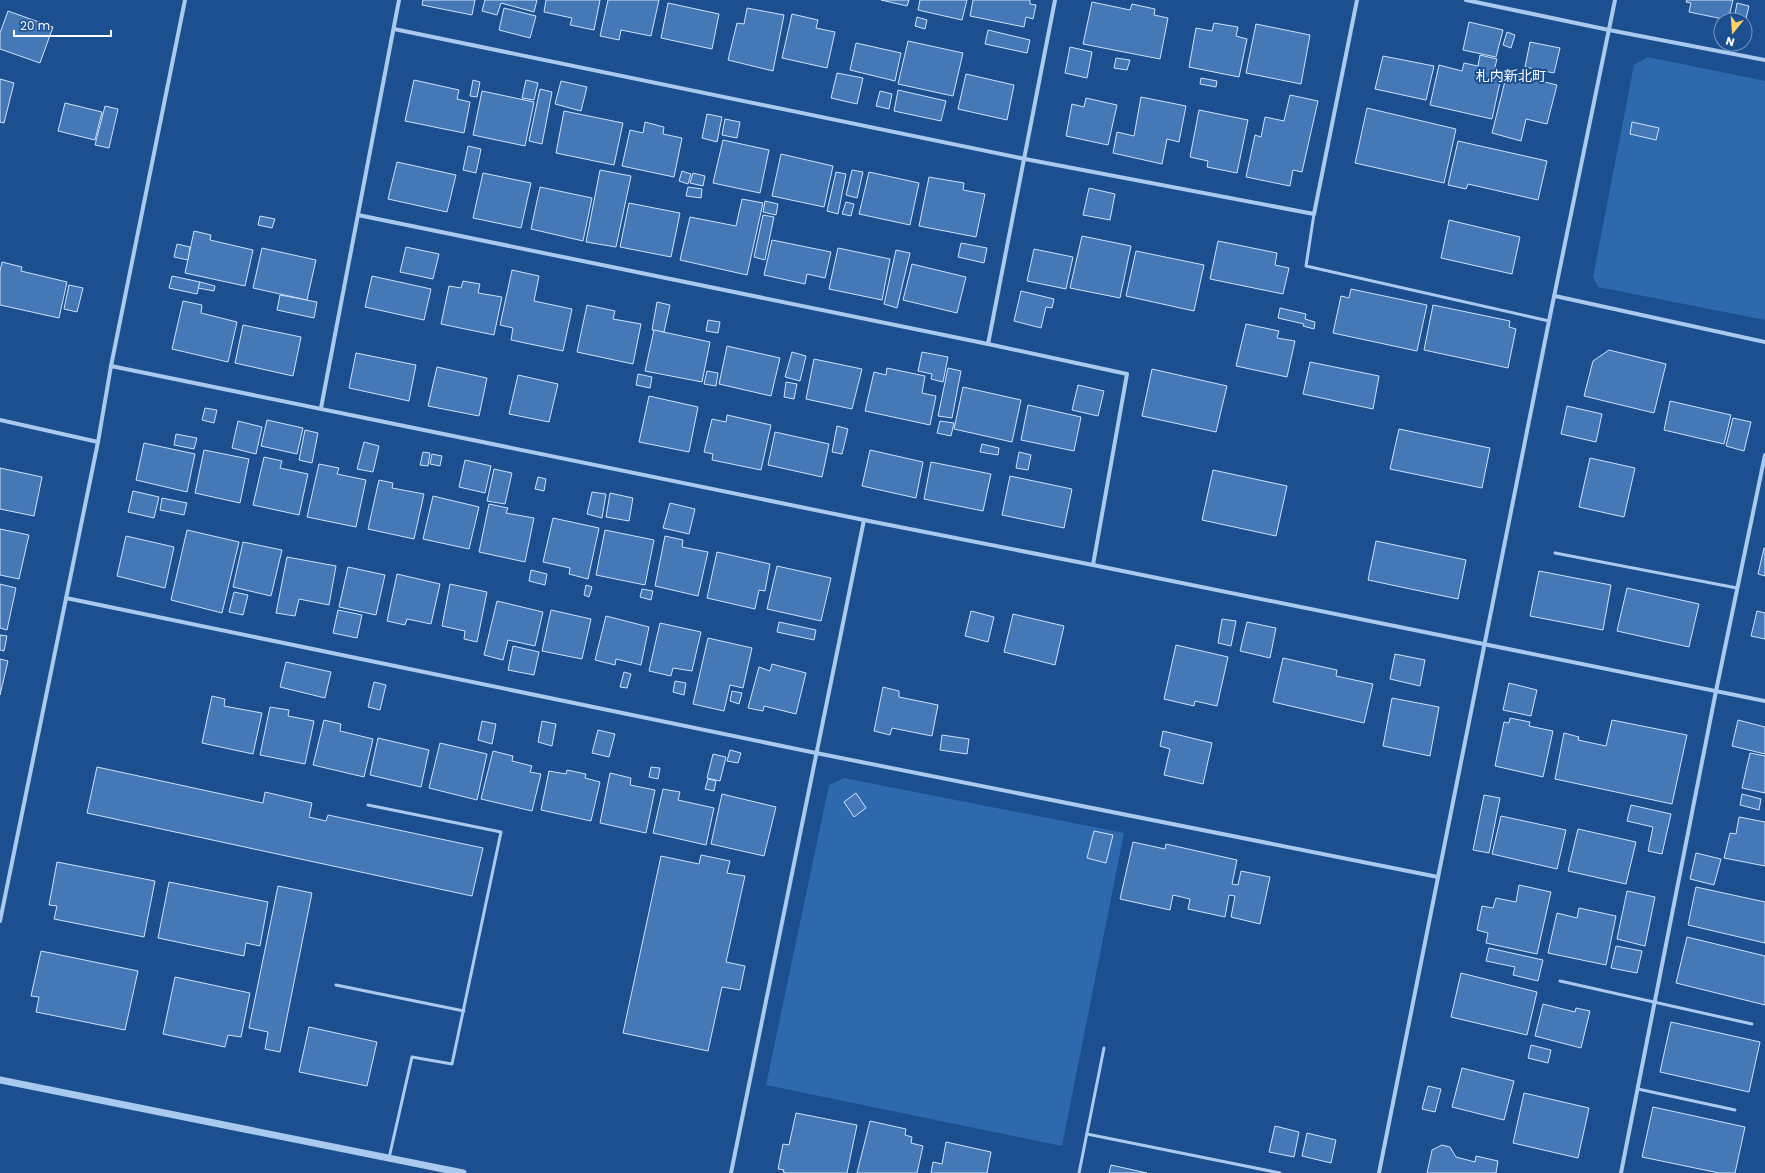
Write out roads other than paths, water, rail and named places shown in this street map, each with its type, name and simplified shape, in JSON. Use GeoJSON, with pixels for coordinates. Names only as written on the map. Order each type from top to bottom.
{"type":"FeatureCollection","features":[{"type":"Feature","properties":{"kind":"street"},"geometry":{"type":"LineString","coordinates":[[0,921],[98,442],[185,0]]}},
{"type":"Feature","properties":{"kind":"street"},"geometry":{"type":"LineString","coordinates":[[321,408],[399,0]]}},
{"type":"Feature","properties":{"kind":"street"},"geometry":{"type":"LineString","coordinates":[[988,344],[1055,0]]}},
{"type":"Feature","properties":{"kind":"street"},"geometry":{"type":"LineString","coordinates":[[394,29],[1025,159],[1314,214],[1357,0]]}},
{"type":"Feature","properties":{"kind":"street"},"geometry":{"type":"LineString","coordinates":[[1466,0],[1609,30],[1765,60]]}},
{"type":"Feature","properties":{"kind":"street"},"geometry":{"type":"LineString","coordinates":[[1379,1173],[1549,321],[1615,0]]}},
{"type":"Feature","properties":{"kind":"street"},"geometry":{"type":"LineString","coordinates":[[358,215],[1128,374],[1093,565]]}},
{"type":"Feature","properties":{"kind":"street"},"geometry":{"type":"LineString","coordinates":[[1555,296],[1765,342]]}},
{"type":"Feature","properties":{"kind":"street"},"geometry":{"type":"LineString","coordinates":[[112,366],[864,520],[1765,701]]}},
{"type":"Feature","properties":{"kind":"street"},"geometry":{"type":"LineString","coordinates":[[0,420],[98,442]]}},
{"type":"Feature","properties":{"kind":"street"},"geometry":{"type":"LineString","coordinates":[[1621,1173],[1716,691],[1765,455]]}},
{"type":"Feature","properties":{"kind":"street"},"geometry":{"type":"LineString","coordinates":[[731,1173],[864,520]]}},
{"type":"Feature","properties":{"kind":"street"},"geometry":{"type":"LineString","coordinates":[[66,598],[816,753],[1438,877]]}},
{"type":"Feature","properties":{"kind":"street"},"geometry":{"type":"LineString","coordinates":[[0,1080],[463,1173]]}},
{"type":"Feature","properties":{"kind":"lane"},"geometry":{"type":"LineString","coordinates":[[1314,214],[1306,266],[1549,321]]}},
{"type":"Feature","properties":{"kind":"lane"},"geometry":{"type":"LineString","coordinates":[[1555,553],[1737,588]]}},
{"type":"Feature","properties":{"kind":"lane"},"geometry":{"type":"LineString","coordinates":[[368,805],[501,832],[452,1064],[412,1057],[389,1158]]}},
{"type":"Feature","properties":{"kind":"lane"},"geometry":{"type":"LineString","coordinates":[[1560,981],[1752,1024]]}},
{"type":"Feature","properties":{"kind":"lane"},"geometry":{"type":"LineString","coordinates":[[336,985],[464,1011]]}},
{"type":"Feature","properties":{"kind":"lane"},"geometry":{"type":"LineString","coordinates":[[1079,1173],[1104,1048]]}},
{"type":"Feature","properties":{"kind":"lane"},"geometry":{"type":"LineString","coordinates":[[1638,1089],[1735,1110]]}},
{"type":"Feature","properties":{"kind":"lane"},"geometry":{"type":"LineString","coordinates":[[1087,1134],[1280,1173]]}},
{"type":"Feature","properties":{"kind":"district","name":"札内新北町"},"geometry":{"type":"Point","coordinates":[1511,76]}}]}
